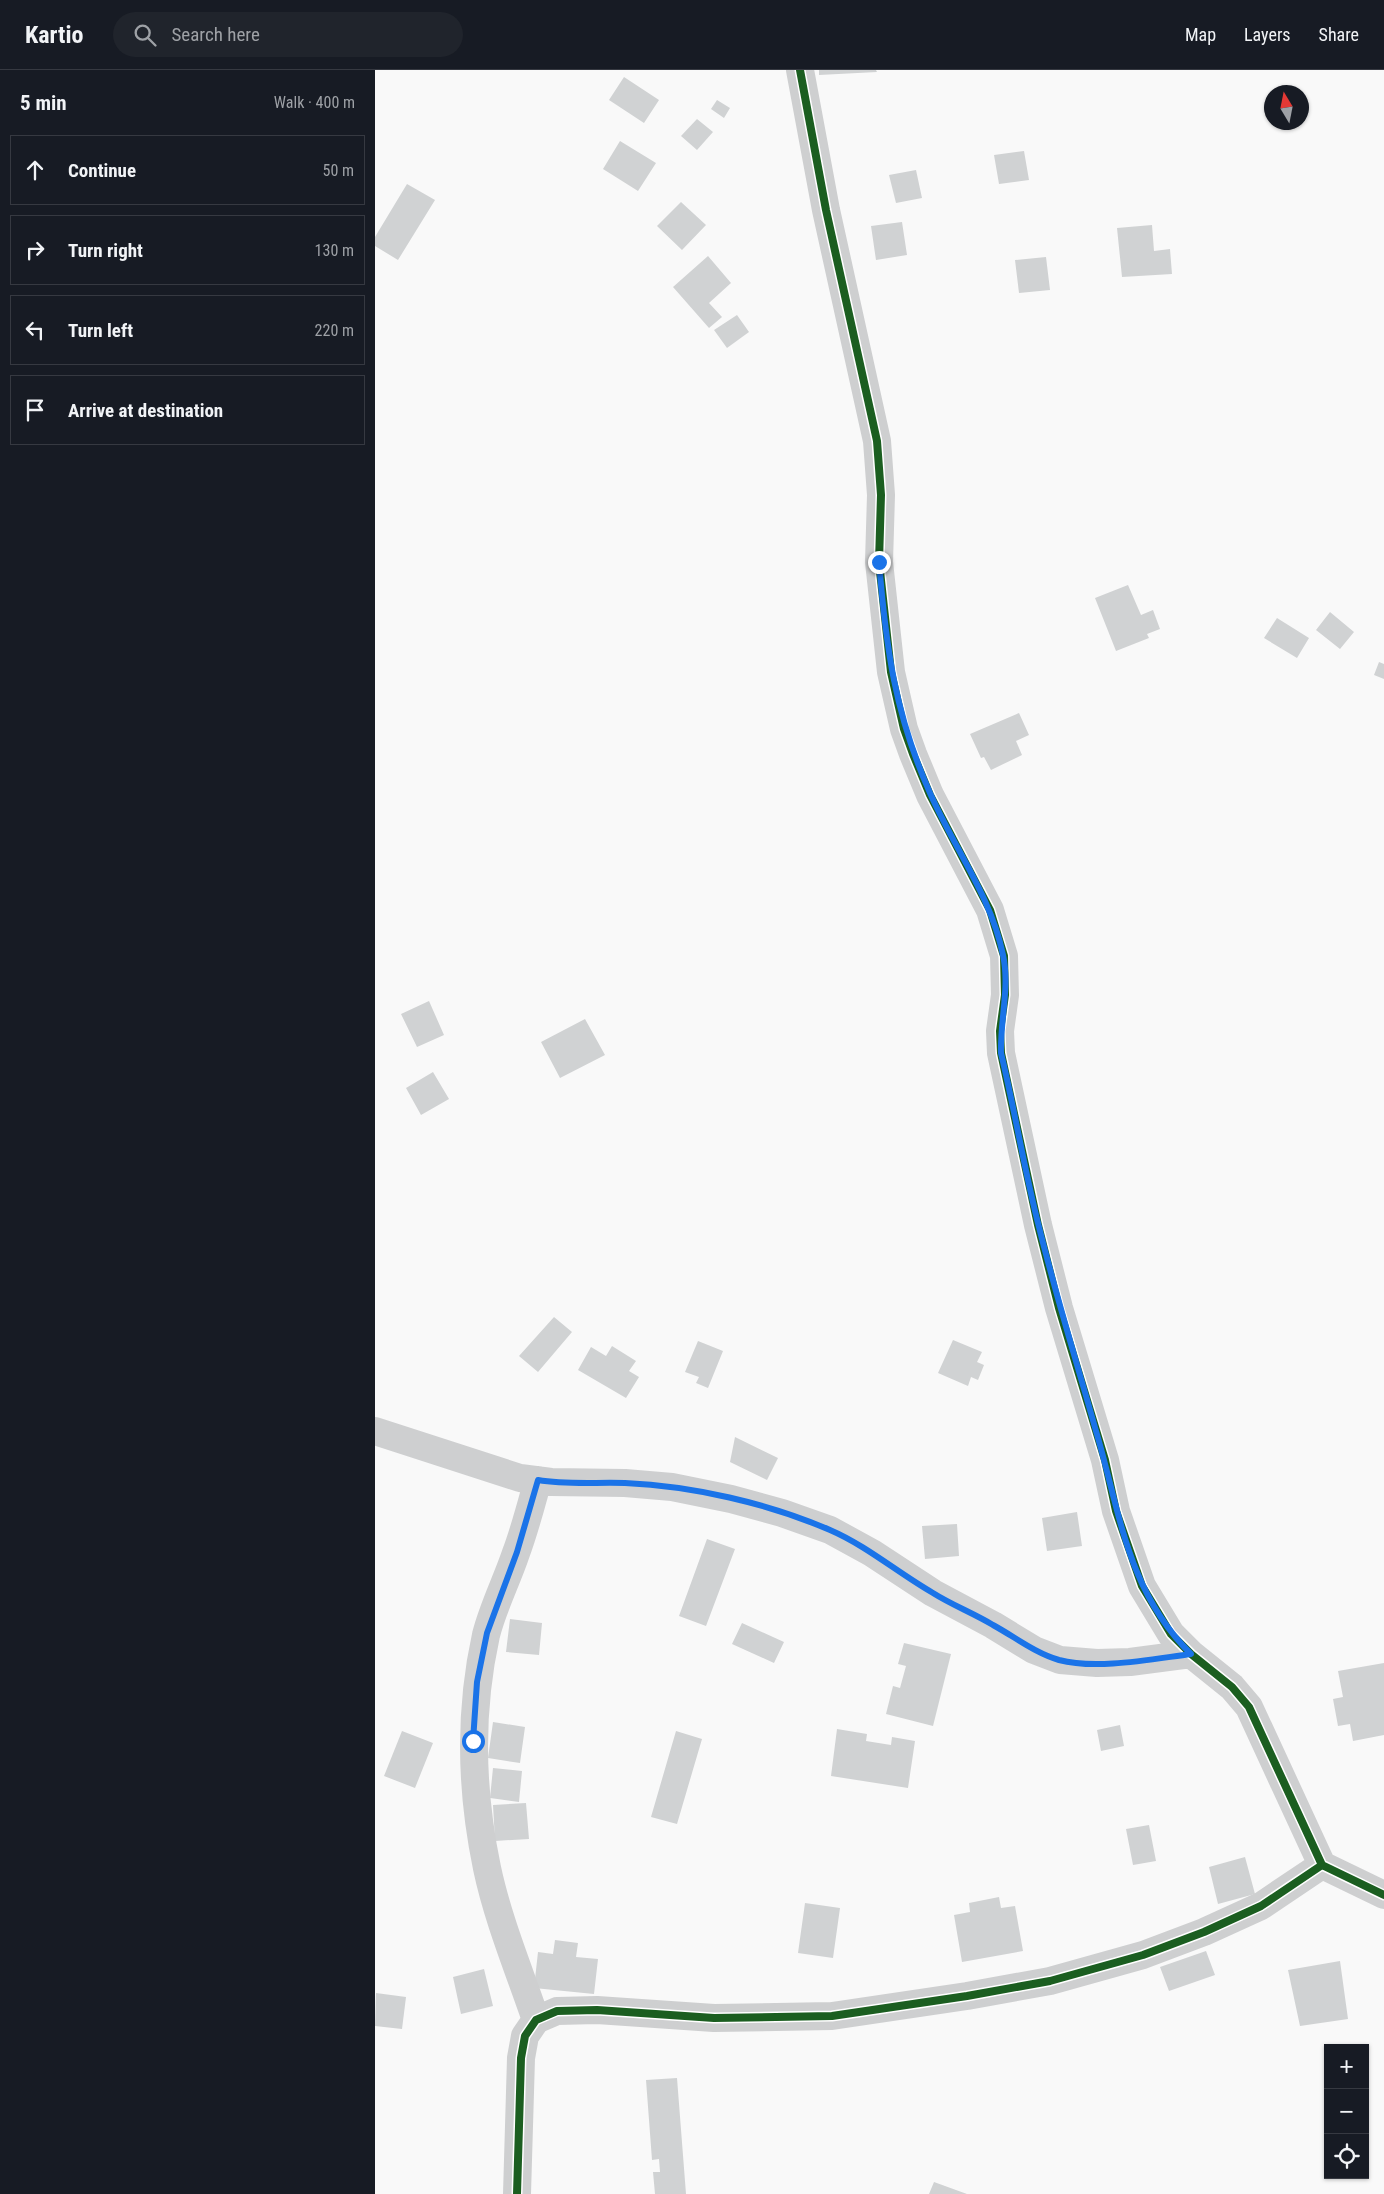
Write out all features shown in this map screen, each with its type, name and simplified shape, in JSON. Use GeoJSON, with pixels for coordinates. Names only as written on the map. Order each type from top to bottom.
{"type":"FeatureCollection","features":[{"type":"Feature","properties":{"kind":"street"},"geometry":{"type":"LineString","coordinates":[[800,70],[826,210],[877,441],[881,496],[879,562],[891,672],[904,729],[931,795],[990,910],[1001,946],[1005,980],[1001,1053],[1038,1225],[1062,1316],[1105,1460],[1116,1511],[1142,1586],[1171,1634],[1191,1654],[1227,1682],[1249,1707],[1322,1866],[1384,1895]]}},
{"type":"Feature","properties":{"kind":"street"},"geometry":{"type":"LineString","coordinates":[[375,1431],[520,1478],[672,1487],[731,1498],[782,1513],[830,1530],[872,1552],[933,1593],[993,1625],[1034,1650],[1060,1660],[1097,1663],[1131,1662],[1191,1654]]}},
{"type":"Feature","properties":{"kind":"street"},"geometry":{"type":"LineString","coordinates":[[536,2020],[499,1914],[487,1869],[479,1818],[473,1741],[477,1682],[487,1633],[517,1552],[538,1480]]}},
{"type":"Feature","properties":{"kind":"street"},"geometry":{"type":"LineString","coordinates":[[517,2194],[521,2058],[525,2036],[536,2020],[557,2012],[597,2010],[714,2018],[831,2016],[967,1996],[1049,1981],[1143,1955],[1204,1932],[1261,1906],[1322,1866]]}},
{"type":"Feature","properties":{"kind":"building"},"geometry":{"type":"Polygon","coordinates":[[[819,70],[876,70],[877,72],[819,75],[819,70]]]}},
{"type":"Feature","properties":{"kind":"building"},"geometry":{"type":"Polygon","coordinates":[[[624,77],[659,100],[644,123],[609,100],[624,77]]]}},
{"type":"Feature","properties":{"kind":"building"},"geometry":{"type":"Polygon","coordinates":[[[717,100],[730,108],[724,118],[711,109],[717,100]]]}},
{"type":"Feature","properties":{"kind":"building"},"geometry":{"type":"Polygon","coordinates":[[[697,119],[713,132],[697,150],[681,136],[697,119]]]}},
{"type":"Feature","properties":{"kind":"building"},"geometry":{"type":"Polygon","coordinates":[[[620,141],[656,163],[638,191],[603,169],[620,141]]]}},
{"type":"Feature","properties":{"kind":"building"},"geometry":{"type":"Polygon","coordinates":[[[1024,151],[1029,180],[999,184],[994,155],[1024,151]]]}},
{"type":"Feature","properties":{"kind":"building"},"geometry":{"type":"Polygon","coordinates":[[[916,170],[922,198],[896,203],[889,175],[916,170]]]}},
{"type":"Feature","properties":{"kind":"building"},"geometry":{"type":"Polygon","coordinates":[[[407,184],[435,200],[398,260],[375,246],[375,237],[407,184]]]}},
{"type":"Feature","properties":{"kind":"building"},"geometry":{"type":"Polygon","coordinates":[[[681,202],[706,225],[682,250],[657,226],[681,202]]]}},
{"type":"Feature","properties":{"kind":"building"},"geometry":{"type":"Polygon","coordinates":[[[902,222],[907,255],[876,260],[871,226],[902,222]]]}},
{"type":"Feature","properties":{"kind":"building"},"geometry":{"type":"Polygon","coordinates":[[[1152,225],[1154,251],[1170,249],[1172,274],[1122,277],[1117,228],[1152,225]]]}},
{"type":"Feature","properties":{"kind":"building"},"geometry":{"type":"Polygon","coordinates":[[[708,256],[731,283],[709,303],[722,317],[709,328],[673,287],[708,256]]]}},
{"type":"Feature","properties":{"kind":"building"},"geometry":{"type":"Polygon","coordinates":[[[1046,257],[1050,290],[1019,293],[1015,260],[1046,257]]]}},
{"type":"Feature","properties":{"kind":"building"},"geometry":{"type":"Polygon","coordinates":[[[737,315],[749,332],[727,348],[714,330],[737,315]]]}},
{"type":"Feature","properties":{"kind":"building"},"geometry":{"type":"Polygon","coordinates":[[[1128,585],[1141,615],[1153,610],[1160,629],[1147,634],[1149,638],[1116,651],[1095,598],[1128,585]]]}},
{"type":"Feature","properties":{"kind":"building"},"geometry":{"type":"Polygon","coordinates":[[[1330,612],[1354,632],[1340,649],[1316,630],[1330,612]]]}},
{"type":"Feature","properties":{"kind":"building"},"geometry":{"type":"Polygon","coordinates":[[[1277,618],[1309,638],[1297,658],[1264,638],[1277,618]]]}},
{"type":"Feature","properties":{"kind":"building"},"geometry":{"type":"Polygon","coordinates":[[[1379,662],[1384,664],[1384,679],[1374,675],[1379,662]]]}},
{"type":"Feature","properties":{"kind":"building"},"geometry":{"type":"Polygon","coordinates":[[[1019,713],[1029,735],[1016,741],[1022,755],[991,770],[984,757],[981,758],[970,734],[1019,713]]]}},
{"type":"Feature","properties":{"kind":"building"},"geometry":{"type":"Polygon","coordinates":[[[429,1001],[444,1035],[417,1047],[401,1014],[429,1001]]]}},
{"type":"Feature","properties":{"kind":"building"},"geometry":{"type":"Polygon","coordinates":[[[585,1019],[605,1055],[560,1078],[541,1042],[585,1019]]]}},
{"type":"Feature","properties":{"kind":"building"},"geometry":{"type":"Polygon","coordinates":[[[433,1072],[449,1099],[421,1115],[406,1088],[433,1072]]]}},
{"type":"Feature","properties":{"kind":"building"},"geometry":{"type":"Polygon","coordinates":[[[554,1317],[572,1332],[538,1372],[519,1356],[554,1317]]]}},
{"type":"Feature","properties":{"kind":"building"},"geometry":{"type":"Polygon","coordinates":[[[953,1340],[982,1352],[977,1362],[984,1365],[978,1380],[971,1377],[968,1386],[938,1373],[953,1340]]]}},
{"type":"Feature","properties":{"kind":"building"},"geometry":{"type":"Polygon","coordinates":[[[698,1341],[723,1351],[708,1388],[696,1383],[699,1377],[685,1372],[698,1341]]]}},
{"type":"Feature","properties":{"kind":"building"},"geometry":{"type":"Polygon","coordinates":[[[612,1346],[636,1361],[629,1371],[639,1377],[626,1398],[578,1370],[591,1347],[606,1356],[612,1346]]]}},
{"type":"Feature","properties":{"kind":"building"},"geometry":{"type":"Polygon","coordinates":[[[735,1437],[778,1458],[767,1480],[730,1462],[735,1437]]]}},
{"type":"Feature","properties":{"kind":"building"},"geometry":{"type":"Polygon","coordinates":[[[1077,1512],[1082,1546],[1047,1551],[1042,1518],[1077,1512]]]}},
{"type":"Feature","properties":{"kind":"building"},"geometry":{"type":"Polygon","coordinates":[[[957,1524],[959,1556],[925,1559],[922,1526],[957,1524]]]}},
{"type":"Feature","properties":{"kind":"building"},"geometry":{"type":"Polygon","coordinates":[[[707,1539],[735,1549],[706,1626],[679,1616],[707,1539]]]}},
{"type":"Feature","properties":{"kind":"building"},"geometry":{"type":"Polygon","coordinates":[[[510,1619],[542,1623],[539,1655],[506,1652],[510,1619]]]}},
{"type":"Feature","properties":{"kind":"building"},"geometry":{"type":"Polygon","coordinates":[[[742,1623],[784,1642],[774,1663],[732,1644],[742,1623]]]}},
{"type":"Feature","properties":{"kind":"building"},"geometry":{"type":"Polygon","coordinates":[[[904,1643],[951,1654],[933,1726],[886,1714],[893,1686],[900,1688],[906,1666],[898,1664],[904,1643]]]}},
{"type":"Feature","properties":{"kind":"building"},"geometry":{"type":"Polygon","coordinates":[[[1384,1663],[1384,1735],[1353,1741],[1350,1724],[1338,1726],[1333,1699],[1343,1697],[1338,1671],[1384,1663]]]}},
{"type":"Feature","properties":{"kind":"building"},"geometry":{"type":"Polygon","coordinates":[[[493,1722],[525,1727],[520,1763],[488,1758],[493,1722]]]}},
{"type":"Feature","properties":{"kind":"building"},"geometry":{"type":"Polygon","coordinates":[[[1120,1725],[1124,1746],[1101,1751],[1097,1730],[1120,1725]]]}},
{"type":"Feature","properties":{"kind":"building"},"geometry":{"type":"Polygon","coordinates":[[[837,1729],[867,1734],[866,1741],[891,1745],[892,1737],[915,1741],[908,1788],[831,1776],[837,1729]]]}},
{"type":"Feature","properties":{"kind":"building"},"geometry":{"type":"Polygon","coordinates":[[[402,1731],[433,1743],[415,1788],[384,1776],[402,1731]]]}},
{"type":"Feature","properties":{"kind":"building"},"geometry":{"type":"Polygon","coordinates":[[[676,1731],[702,1739],[677,1824],[651,1817],[676,1731]]]}},
{"type":"Feature","properties":{"kind":"building"},"geometry":{"type":"Polygon","coordinates":[[[493,1768],[522,1771],[519,1802],[490,1798],[493,1768]]]}},
{"type":"Feature","properties":{"kind":"building"},"geometry":{"type":"Polygon","coordinates":[[[526,1803],[529,1839],[495,1841],[493,1805],[526,1803]]]}},
{"type":"Feature","properties":{"kind":"building"},"geometry":{"type":"Polygon","coordinates":[[[1149,1825],[1156,1861],[1133,1865],[1126,1829],[1149,1825]]]}},
{"type":"Feature","properties":{"kind":"building"},"geometry":{"type":"Polygon","coordinates":[[[1245,1857],[1255,1894],[1218,1904],[1209,1867],[1245,1857]]]}},
{"type":"Feature","properties":{"kind":"building"},"geometry":{"type":"Polygon","coordinates":[[[999,1897],[1001,1908],[1015,1906],[1023,1951],[962,1962],[954,1915],[970,1912],[969,1903],[999,1897]]]}},
{"type":"Feature","properties":{"kind":"building"},"geometry":{"type":"Polygon","coordinates":[[[805,1903],[840,1908],[833,1958],[798,1953],[805,1903]]]}},
{"type":"Feature","properties":{"kind":"building"},"geometry":{"type":"Polygon","coordinates":[[[555,1940],[578,1943],[576,1957],[598,1959],[594,1994],[534,1988],[538,1952],[553,1954],[555,1940]]]}},
{"type":"Feature","properties":{"kind":"building"},"geometry":{"type":"Polygon","coordinates":[[[1206,1951],[1215,1975],[1169,1991],[1160,1967],[1206,1951]]]}},
{"type":"Feature","properties":{"kind":"building"},"geometry":{"type":"Polygon","coordinates":[[[1340,1961],[1348,2019],[1300,2026],[1288,1970],[1340,1961]]]}},
{"type":"Feature","properties":{"kind":"building"},"geometry":{"type":"Polygon","coordinates":[[[484,1969],[493,2006],[461,2014],[453,1977],[484,1969]]]}},
{"type":"Feature","properties":{"kind":"building"},"geometry":{"type":"Polygon","coordinates":[[[376,1993],[406,1997],[402,2029],[375,2026],[376,1993]]]}},
{"type":"Feature","properties":{"kind":"building"},"geometry":{"type":"Polygon","coordinates":[[[677,2078],[686,2194],[655,2194],[653,2172],[660,2172],[659,2159],[652,2160],[646,2080],[677,2078]]]}},
{"type":"Feature","properties":{"kind":"building"},"geometry":{"type":"Polygon","coordinates":[[[934,2182],[967,2194],[929,2194],[934,2182]]]}},
{"type":"Feature","properties":{"kind":"cycle path"},"geometry":{"type":"LineString","coordinates":[[800,70],[826,210],[877,441],[881,495],[879,562],[891,672],[904,729],[913,754],[930,795],[990,910],[1004,956],[1005,995],[1000,1031],[1001,1053],[1038,1225],[1059,1308],[1105,1460],[1116,1511],[1142,1586],[1171,1634],[1191,1654],[1232,1687],[1249,1707],[1322,1865],[1384,1895]]}},
{"type":"Feature","properties":{"kind":"cycle path"},"geometry":{"type":"LineString","coordinates":[[517,2194],[521,2058],[525,2036],[536,2020],[557,2011],[597,2010],[714,2018],[832,2016],[967,1996],[1050,1981],[1143,1955],[1204,1932],[1261,1906],[1322,1865]]}},
{"type":"Feature","properties":{"kind":"route"},"geometry":{"type":"LineString","coordinates":[[473,1741],[477,1682],[487,1633],[517,1552],[538,1480],[551,1482],[625,1483],[672,1487],[731,1498],[782,1513],[830,1530],[872,1552],[933,1593],[993,1625],[1034,1650],[1060,1660],[1097,1663],[1131,1662],[1191,1654],[1171,1634],[1157,1614],[1142,1586],[1130,1557],[1116,1511],[1105,1460],[1059,1308],[1038,1225],[1001,1053],[1001,1031],[1005,996],[1004,956],[990,910],[931,795],[904,729],[891,672],[879,562]]}}]}
